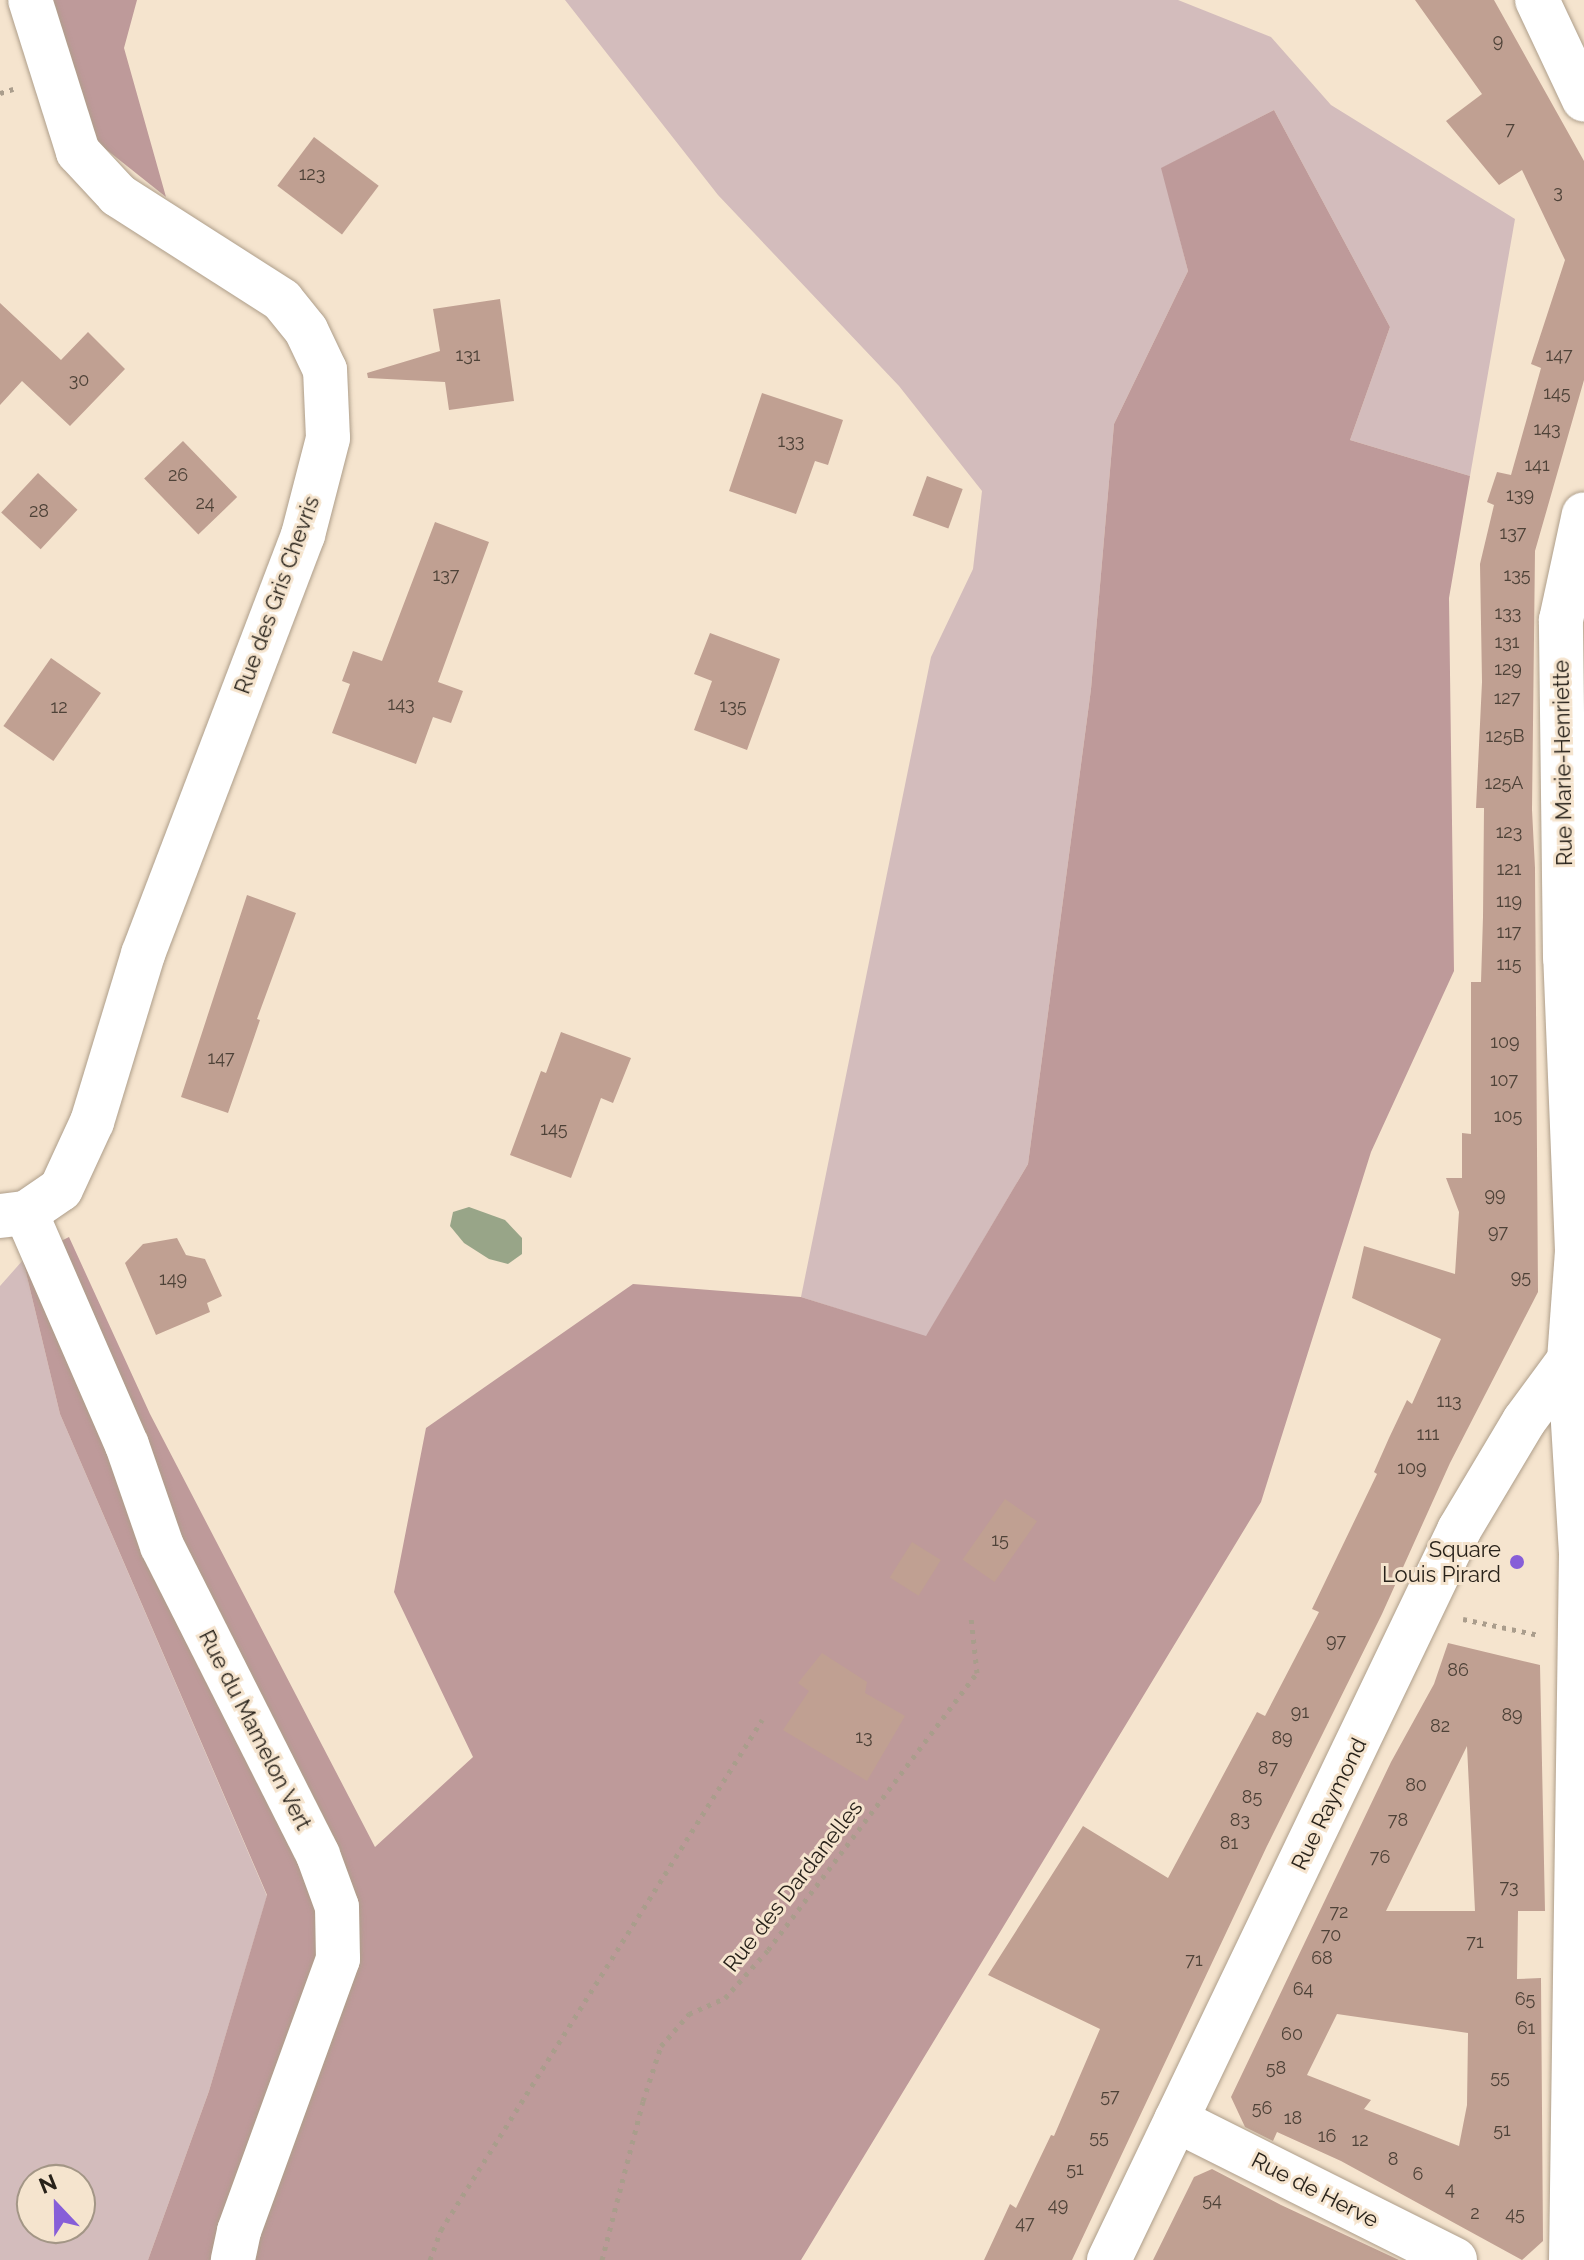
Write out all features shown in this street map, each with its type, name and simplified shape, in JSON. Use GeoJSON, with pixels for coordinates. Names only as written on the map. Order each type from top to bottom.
{"type":"FeatureCollection","features":[{"type":"Feature","properties":{"kind":"street","name":"Rue des Gris Chevris"},"geometry":{"type":"LineString","coordinates":[[29,1206],[92,1122],[143,954],[303,535],[328,438],[325,370],[306,330],[282,300],[118,195],[78,152],[30,0]]}},
{"type":"Feature","properties":{"kind":"street"},"geometry":{"type":"LineString","coordinates":[[1524,0],[1545,18],[1584,100]]}},
{"type":"Feature","properties":{"kind":"street","name":"Rue Marie-Henriette"},"geometry":{"type":"LineString","coordinates":[[1571,2260],[1583,1554],[1569,1360],[1577,1251],[1574,958],[1561,620],[1584,514]]}},
{"type":"Feature","properties":{"kind":"street","name":"Rue du Mamelon Vert"},"geometry":{"type":"LineString","coordinates":[[29,1206],[127,1445],[162,1546],[318,1855],[337,1907],[338,1959],[239,2231],[233,2260]]}},
{"type":"Feature","properties":{"kind":"street","name":"Rue Raymond"},"geometry":{"type":"LineString","coordinates":[[1109,2260],[1459,1530],[1524,1421],[1569,1360]]}},
{"type":"Feature","properties":{"kind":"street","name":"Rue de Herve"},"geometry":{"type":"LineString","coordinates":[[1176,2120],[1455,2260]]}},
{"type":"Feature","properties":{"kind":"path"},"geometry":{"type":"LineString","coordinates":[[1422,1611],[1581,1644]]}},
{"type":"Feature","properties":{"kind":"path","name":"Rue des Dardanelles"},"geometry":{"type":"LineString","coordinates":[[602,2260],[643,2101],[661,2046],[689,2014],[725,1998],[768,1950],[977,1673],[971,1617]]}},
{"type":"Feature","properties":{"kind":"path"},"geometry":{"type":"LineString","coordinates":[[430,2260],[441,2230],[762,1720]]}},
{"type":"Feature","properties":{"kind":"shaded area"},"geometry":{"type":"Polygon","coordinates":[[[49,0],[137,0],[124,48],[166,197],[88,135],[49,0]]]}},
{"type":"Feature","properties":{"kind":"shaded area"},"geometry":{"type":"Polygon","coordinates":[[[565,0],[1178,0],[1271,37],[1331,105],[1515,219],[1470,476],[1350,440],[1390,327],[1274,110],[1162,168],[1188,271],[1114,424],[1091,689],[1028,1164],[926,1337],[801,1297],[931,657],[973,569],[982,491],[899,386],[718,195],[565,0]]]}},
{"type":"Feature","properties":{"kind":"shaded area"},"geometry":{"type":"Polygon","coordinates":[[[1274,110],[1390,327],[1350,440],[1470,476],[1449,598],[1454,971],[1371,1152],[1261,1502],[801,2260],[148,2260],[209,2091],[267,1895],[60,1414],[23,1260],[69,1237],[150,1414],[375,1847],[473,1757],[394,1592],[426,1428],[633,1284],[801,1297],[926,1336],[1028,1164],[1091,689],[1114,424],[1188,271],[1161,168],[1274,110]]]}},
{"type":"Feature","properties":{"kind":"shaded area"},"geometry":{"type":"Polygon","coordinates":[[[469,1207],[505,1220],[522,1238],[522,1254],[508,1264],[489,1259],[464,1243],[450,1226],[453,1212],[469,1207]]]}},
{"type":"Feature","properties":{"kind":"shaded area"},"geometry":{"type":"Polygon","coordinates":[[[23,1260],[60,1414],[267,1896],[209,2091],[148,2260],[0,2260],[0,1286],[23,1260]]]}},
{"type":"Feature","properties":{"kind":"building"},"geometry":{"type":"Polygon","coordinates":[[[1415,0],[1494,0],[1584,161],[1584,380],[1535,551],[1532,810],[1538,1292],[1450,1463],[1382,1614],[1267,1846],[1072,2260],[984,2260],[1010,2204],[1016,2208],[1051,2135],[1054,2136],[1100,2029],[988,1975],[1083,1826],[1168,1878],[1257,1712],[1265,1716],[1319,1612],[1312,1609],[1377,1474],[1374,1472],[1407,1400],[1412,1404],[1441,1339],[1352,1298],[1364,1246],[1455,1274],[1459,1212],[1446,1178],[1462,1178],[1462,1133],[1471,1134],[1471,982],[1481,982],[1484,808],[1476,808],[1482,682],[1480,564],[1494,505],[1487,502],[1497,472],[1511,475],[1541,368],[1531,364],[1565,260],[1522,170],[1499,185],[1446,121],[1482,94],[1415,0]]]}},
{"type":"Feature","properties":{"kind":"building"},"geometry":{"type":"Polygon","coordinates":[[[314,137],[379,186],[342,234],[277,186],[314,137]]]}},
{"type":"Feature","properties":{"kind":"building"},"geometry":{"type":"Polygon","coordinates":[[[500,299],[514,401],[449,410],[445,382],[368,378],[367,373],[440,351],[433,309],[500,299]]]}},
{"type":"Feature","properties":{"kind":"building"},"geometry":{"type":"Polygon","coordinates":[[[0,303],[61,360],[88,332],[125,369],[70,426],[22,381],[0,405],[0,303]]]}},
{"type":"Feature","properties":{"kind":"building"},"geometry":{"type":"Polygon","coordinates":[[[762,393],[843,420],[828,465],[815,461],[796,514],[729,491],[762,393]]]}},
{"type":"Feature","properties":{"kind":"building"},"geometry":{"type":"Polygon","coordinates":[[[183,441],[237,497],[198,535],[144,479],[183,441]]]}},
{"type":"Feature","properties":{"kind":"building"},"geometry":{"type":"Polygon","coordinates":[[[38,473],[77,510],[41,549],[1,512],[38,473]]]}},
{"type":"Feature","properties":{"kind":"building"},"geometry":{"type":"Polygon","coordinates":[[[927,476],[963,489],[948,528],[913,515],[927,476]]]}},
{"type":"Feature","properties":{"kind":"building"},"geometry":{"type":"Polygon","coordinates":[[[435,522],[489,542],[438,682],[463,691],[451,723],[433,717],[416,764],[332,733],[350,684],[342,681],[353,651],[382,661],[435,522]]]}},
{"type":"Feature","properties":{"kind":"building"},"geometry":{"type":"Polygon","coordinates":[[[710,633],[780,659],[747,750],[694,730],[712,681],[694,674],[710,633]]]}},
{"type":"Feature","properties":{"kind":"building"},"geometry":{"type":"Polygon","coordinates":[[[51,658],[101,693],[53,761],[3,726],[51,658]]]}},
{"type":"Feature","properties":{"kind":"building"},"geometry":{"type":"Polygon","coordinates":[[[247,895],[296,913],[257,1019],[260,1020],[228,1113],[181,1097],[247,895]]]}},
{"type":"Feature","properties":{"kind":"building"},"geometry":{"type":"Polygon","coordinates":[[[561,1032],[631,1058],[613,1103],[601,1098],[571,1178],[510,1155],[541,1071],[546,1073],[561,1032]]]}},
{"type":"Feature","properties":{"kind":"building"},"geometry":{"type":"Polygon","coordinates":[[[177,1238],[186,1255],[205,1259],[222,1296],[207,1303],[210,1312],[156,1335],[125,1263],[143,1244],[177,1238]]]}},
{"type":"Feature","properties":{"kind":"building"},"geometry":{"type":"Polygon","coordinates":[[[1005,1499],[1037,1521],[995,1582],[963,1560],[1005,1499]]]}},
{"type":"Feature","properties":{"kind":"building"},"geometry":{"type":"Polygon","coordinates":[[[912,1542],[941,1560],[919,1596],[890,1578],[912,1542]]]}},
{"type":"Feature","properties":{"kind":"building"},"geometry":{"type":"Polygon","coordinates":[[[1448,1643],[1540,1665],[1545,1911],[1518,1911],[1517,1979],[1541,1978],[1543,2241],[1522,2260],[1341,2161],[1277,2132],[1273,2141],[1245,2127],[1231,2097],[1391,1762],[1434,1684],[1448,1643]],[[1467,1746],[1386,1911],[1475,1911],[1467,1746]],[[1337,2014],[1307,2075],[1371,2100],[1364,2109],[1459,2146],[1467,2105],[1468,2033],[1337,2014]]]}},
{"type":"Feature","properties":{"kind":"building"},"geometry":{"type":"Polygon","coordinates":[[[822,1653],[867,1682],[865,1693],[905,1716],[867,1781],[783,1730],[809,1691],[798,1683],[822,1653]]]}},
{"type":"Feature","properties":{"kind":"building"},"geometry":{"type":"Polygon","coordinates":[[[1212,2169],[1399,2260],[1153,2260],[1194,2177],[1212,2169]]]}},
{"type":"Feature","properties":{"kind":"place","name":"Square Louis Pirard"},"geometry":{"type":"Point","coordinates":[1517,1562]}}]}
